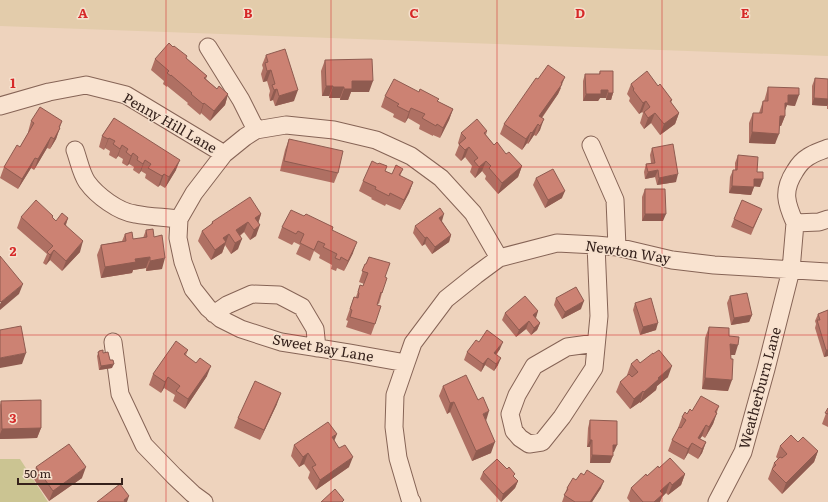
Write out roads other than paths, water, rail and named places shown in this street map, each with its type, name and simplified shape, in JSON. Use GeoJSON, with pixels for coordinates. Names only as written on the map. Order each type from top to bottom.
{"type":"FeatureCollection","features":[{"type":"Feature","properties":{"kind":"street"},"geometry":{"type":"LineString","coordinates":[[208,48],[241,100],[256,130]]}},
{"type":"Feature","properties":{"kind":"street","name":"Penny Hill Lane"},"geometry":{"type":"LineString","coordinates":[[0,106],[49,92],[86,85],[126,94],[224,154]]}},
{"type":"Feature","properties":{"kind":"street","name":"Sweet Bay Lane"},"geometry":{"type":"LineString","coordinates":[[406,363],[281,342],[241,329],[221,319],[208,308],[193,289],[183,262],[178,238],[179,218],[194,193],[224,154],[256,130],[286,125],[334,130],[376,140],[411,156],[441,178],[473,213],[499,258]]}},
{"type":"Feature","properties":{"kind":"street"},"geometry":{"type":"LineString","coordinates":[[591,145],[615,200],[617,247]]}},
{"type":"Feature","properties":{"kind":"street"},"geometry":{"type":"LineString","coordinates":[[828,148],[807,157],[797,168],[790,179],[786,190],[789,210],[795,223],[819,222],[828,219]]}},
{"type":"Feature","properties":{"kind":"street"},"geometry":{"type":"LineString","coordinates":[[76,150],[80,167],[87,182],[112,206],[134,214],[179,218]]}},
{"type":"Feature","properties":{"kind":"street","name":"Weatherburn Lane"},"geometry":{"type":"LineString","coordinates":[[717,502],[743,452],[791,270],[795,223]]}},
{"type":"Feature","properties":{"kind":"street","name":"Newton Way"},"geometry":{"type":"LineString","coordinates":[[412,502],[398,458],[394,427],[396,395],[406,363],[414,343],[446,299],[499,258],[557,243],[617,247],[672,260],[714,265],[828,272]]}},
{"type":"Feature","properties":{"kind":"street"},"geometry":{"type":"LineString","coordinates":[[596,245],[599,316],[594,368],[562,417],[542,442],[529,444],[520,438],[514,431],[510,414],[517,395],[534,366],[567,347],[596,343]]}},
{"type":"Feature","properties":{"kind":"street"},"geometry":{"type":"LineString","coordinates":[[214,314],[227,305],[252,294],[279,295],[302,306],[315,329],[316,348]]}},
{"type":"Feature","properties":{"kind":"street"},"geometry":{"type":"LineString","coordinates":[[113,342],[120,394],[144,445],[174,476],[204,502]]}}]}
